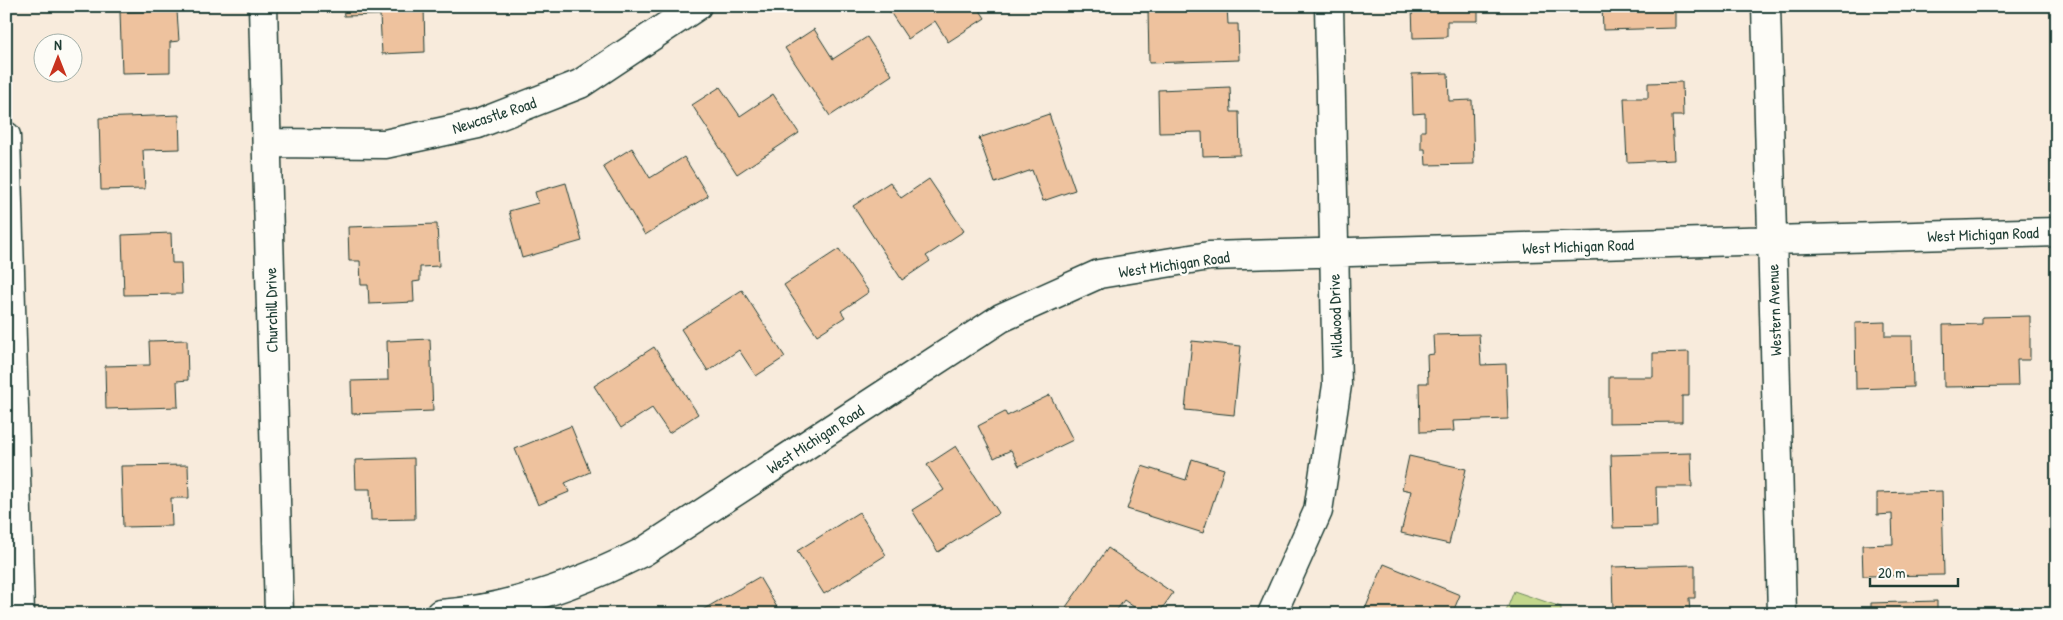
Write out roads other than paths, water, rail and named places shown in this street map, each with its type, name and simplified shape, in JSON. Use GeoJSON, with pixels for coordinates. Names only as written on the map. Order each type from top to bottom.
{"type":"FeatureCollection","features":[{"type":"Feature","properties":{"kind":"street","name":"Churchill Drive"},"geometry":{"type":"LineString","coordinates":[[263,6],[279,614]]}},
{"type":"Feature","properties":{"kind":"street","name":"Newcastle Road"},"geometry":{"type":"LineString","coordinates":[[267,143],[385,144],[478,124],[580,84],[697,6]]}},
{"type":"Feature","properties":{"kind":"street","name":"Wildwood Drive"},"geometry":{"type":"LineString","coordinates":[[1272,614],[1318,511],[1337,386],[1329,6]]}},
{"type":"Feature","properties":{"kind":"street","name":"Western Avenue"},"geometry":{"type":"LineString","coordinates":[[1766,6],[1782,614]]}},
{"type":"Feature","properties":{"kind":"street"},"geometry":{"type":"LineString","coordinates":[[6,136],[20,614]]}},
{"type":"Feature","properties":{"kind":"street","name":"West Michigan Road"},"geometry":{"type":"LineString","coordinates":[[440,614],[505,604],[558,590],[642,552],[1001,318],[1099,274],[1209,256],[2057,232]]}}]}
